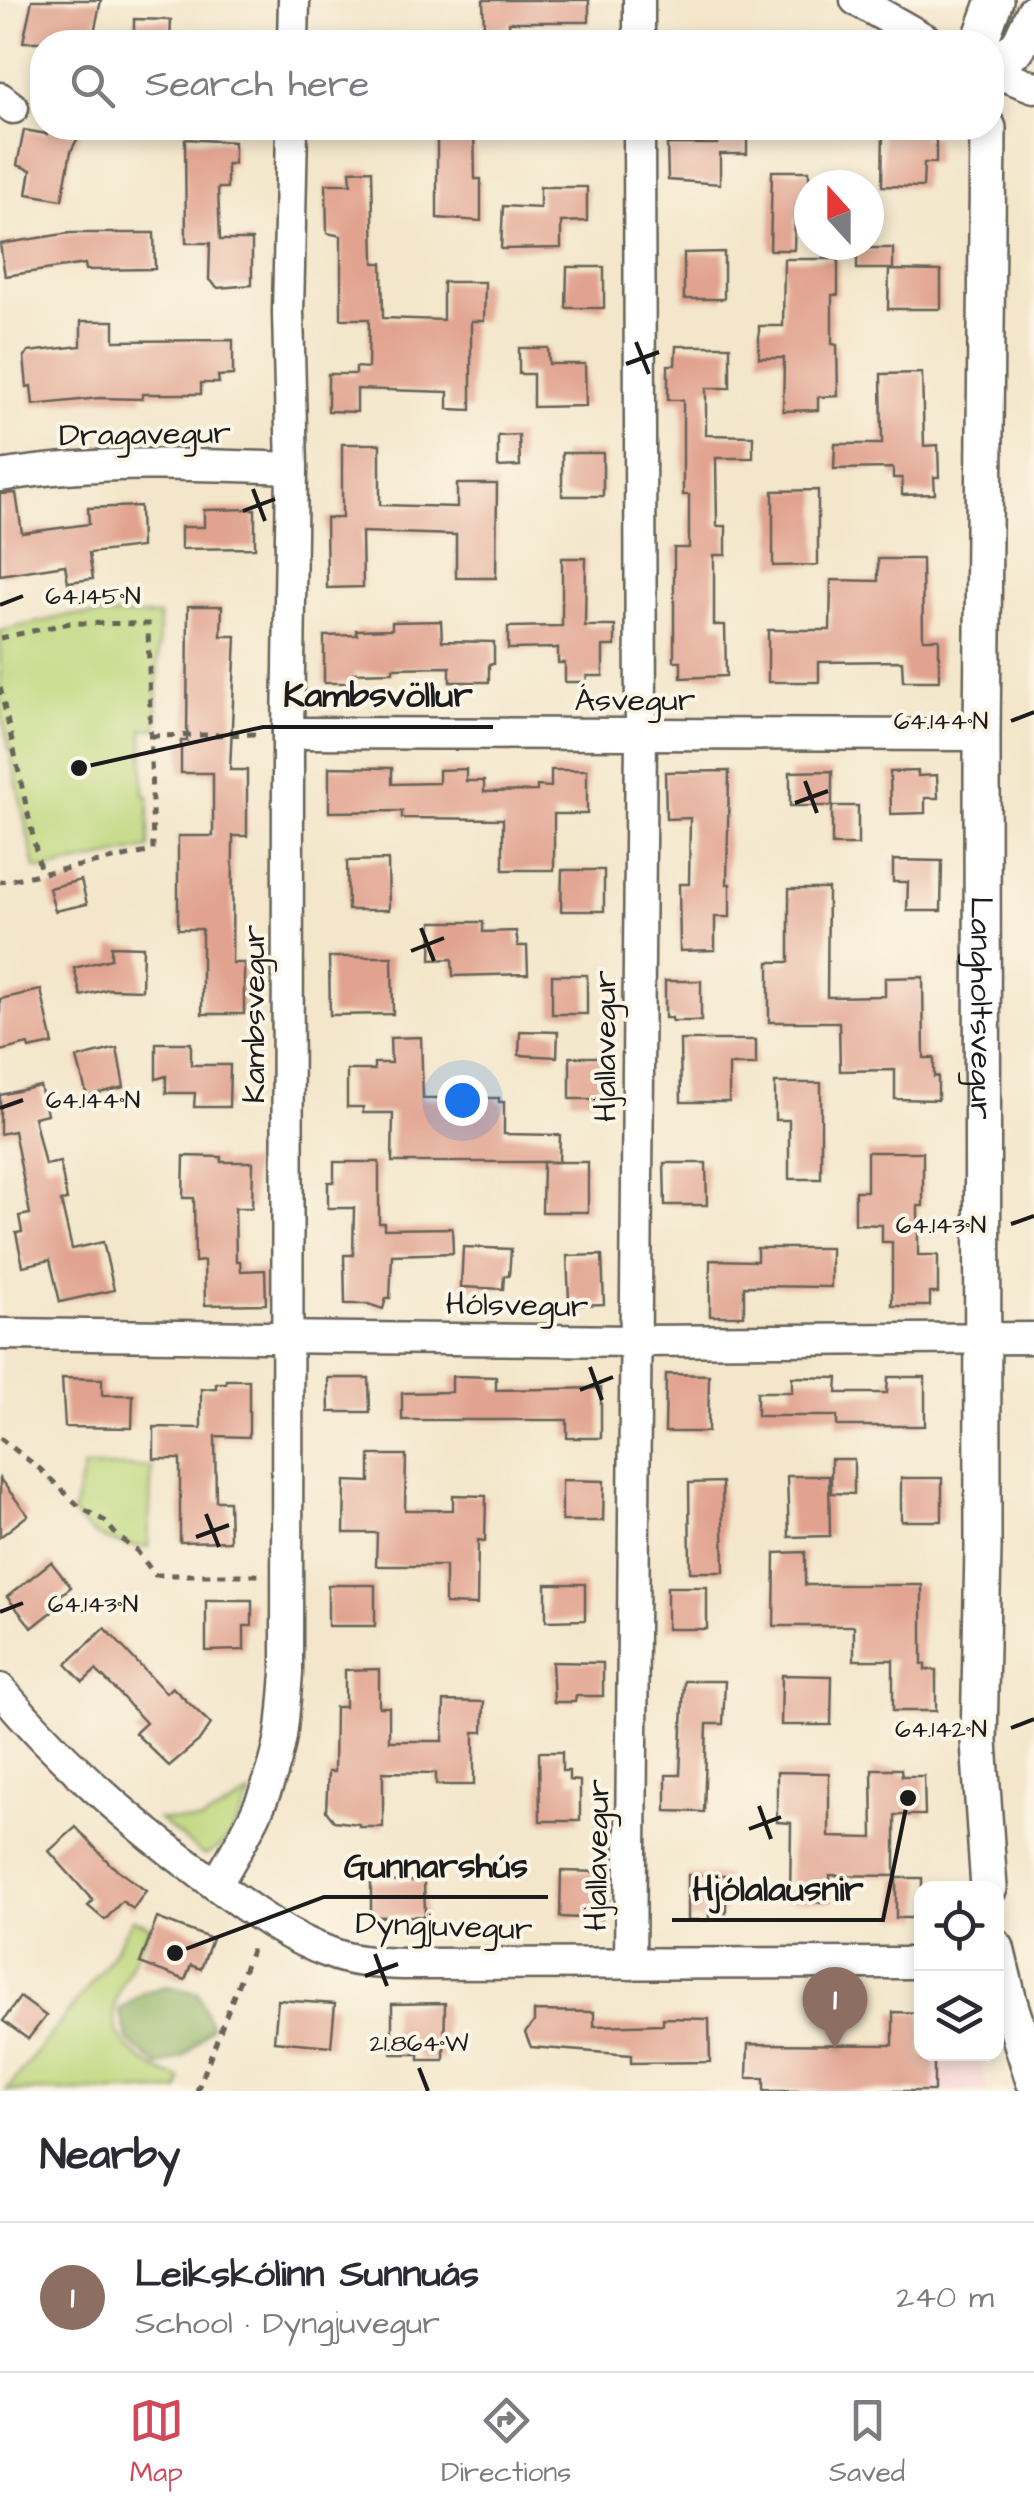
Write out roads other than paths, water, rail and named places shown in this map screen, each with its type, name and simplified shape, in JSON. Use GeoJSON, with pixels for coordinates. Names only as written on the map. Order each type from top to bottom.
{"type":"FeatureCollection","features":[{"type":"Feature","properties":{"kind":"street"},"geometry":{"type":"LineString","coordinates":[[293,30],[294,0]]}},
{"type":"Feature","properties":{"kind":"street"},"geometry":{"type":"LineString","coordinates":[[639,0],[639,30]]}},
{"type":"Feature","properties":{"kind":"street"},"geometry":{"type":"LineString","coordinates":[[856,0],[909,30]]}},
{"type":"Feature","properties":{"kind":"street"},"geometry":{"type":"LineString","coordinates":[[984,30],[995,0]]}},
{"type":"Feature","properties":{"kind":"street"},"geometry":{"type":"LineString","coordinates":[[1004,58],[1018,47],[1034,13]]}},
{"type":"Feature","properties":{"kind":"street"},"geometry":{"type":"LineString","coordinates":[[1004,73],[1034,87]]}},
{"type":"Feature","properties":{"kind":"street","name":"Kambsvegur"},"geometry":{"type":"LineString","coordinates":[[216,1885],[251,1826],[268,1786],[281,1738],[287,1674],[292,468],[288,313],[292,140]]}},
{"type":"Feature","properties":{"kind":"street","name":"Hjallavegur"},"geometry":{"type":"LineString","coordinates":[[630,1964],[641,734],[639,140]]}},
{"type":"Feature","properties":{"kind":"street","name":"Langholtsvegur"},"geometry":{"type":"LineString","coordinates":[[988,140],[978,1742],[988,1881]]}},
{"type":"Feature","properties":{"kind":"street","name":"Dragavegur"},"geometry":{"type":"LineString","coordinates":[[0,476],[154,463],[292,468]]}},
{"type":"Feature","properties":{"kind":"street","name":"Ásvegur"},"geometry":{"type":"LineString","coordinates":[[288,733],[982,735]]}},
{"type":"Feature","properties":{"kind":"street","name":"Hólsvegur"},"geometry":{"type":"LineString","coordinates":[[0,1334],[636,1341],[1034,1338]]}},
{"type":"Feature","properties":{"kind":"street","name":"Dyngjuvegur"},"geometry":{"type":"LineString","coordinates":[[0,1689],[128,1817],[171,1854],[263,1920],[326,1952],[364,1962],[914,1962]]}},
{"type":"Feature","properties":{"kind":"street"},"geometry":{"type":"LineString","coordinates":[[1001,1971],[1034,2081]]}},
{"type":"Feature","properties":{"kind":"place","name":"Kambsvöllur"},"geometry":{"type":"Point","coordinates":[79,768]}},
{"type":"Feature","properties":{"kind":"place","name":"Hjólalausnir"},"geometry":{"type":"Point","coordinates":[908,1798]}},
{"type":"Feature","properties":{"kind":"place","name":"Gunnarshús"},"geometry":{"type":"Point","coordinates":[175,1953]}},
{"type":"Feature","properties":{"kind":"place","name":"Leikskólinn Sunnuás"},"geometry":{"type":"Point","coordinates":[835,2049]}}]}
